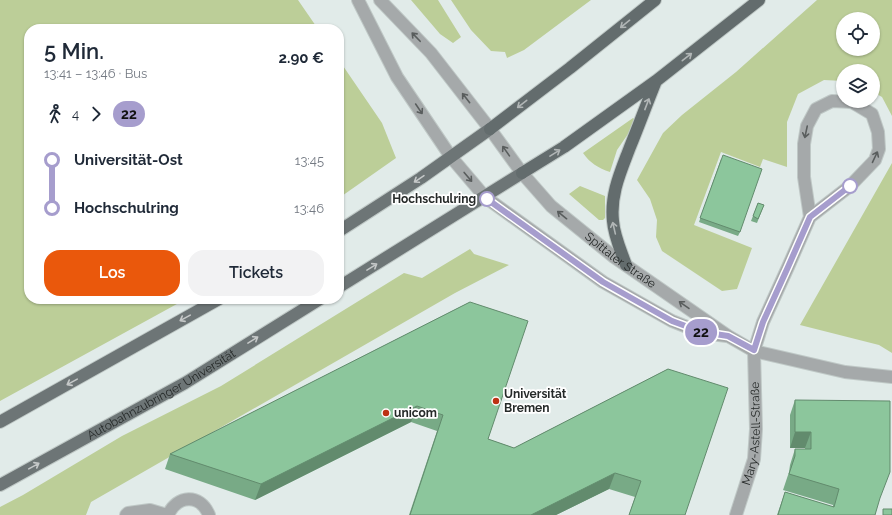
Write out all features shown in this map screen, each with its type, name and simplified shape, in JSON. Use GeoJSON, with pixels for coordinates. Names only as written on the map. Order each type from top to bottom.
{"type":"FeatureCollection","features":[{"type":"Feature","properties":{"kind":"highway"},"geometry":{"type":"LineString","coordinates":[[490,129],[570,68],[655,0]]}},
{"type":"Feature","properties":{"kind":"highway"},"geometry":{"type":"LineString","coordinates":[[522,173],[564,147],[656,81],[759,0]]}},
{"type":"Feature","properties":{"kind":"highway"},"geometry":{"type":"LineString","coordinates":[[626,265],[617,241],[612,221],[615,187],[656,81]]}},
{"type":"Feature","properties":{"kind":"main road"},"geometry":{"type":"LineString","coordinates":[[344,228],[451,157],[490,129]]}},
{"type":"Feature","properties":{"kind":"main road"},"geometry":{"type":"LineString","coordinates":[[344,284],[522,173]]}},
{"type":"Feature","properties":{"kind":"main road"},"geometry":{"type":"LineString","coordinates":[[0,422],[210,304]]}},
{"type":"Feature","properties":{"kind":"main road","name":"Autobahnzubringer Universität"},"geometry":{"type":"LineString","coordinates":[[0,485],[184,383],[312,304]]}},
{"type":"Feature","properties":{"kind":"street"},"geometry":{"type":"LineString","coordinates":[[358,0],[397,77],[451,157]]}},
{"type":"Feature","properties":{"kind":"street"},"geometry":{"type":"LineString","coordinates":[[380,0],[431,53],[522,173]]}},
{"type":"Feature","properties":{"kind":"street"},"geometry":{"type":"LineString","coordinates":[[832,101],[852,102],[872,114],[878,132],[879,149],[875,160],[850,186],[810,217],[804,177],[804,144],[807,126],[816,109],[832,101]]}},
{"type":"Feature","properties":{"kind":"street","name":"Spittaler Straße"},"geometry":{"type":"LineString","coordinates":[[451,157],[485,197],[603,282],[672,321],[702,332],[728,336]]}},
{"type":"Feature","properties":{"kind":"street","name":"Spittaler Straße"},"geometry":{"type":"LineString","coordinates":[[522,173],[551,206],[614,257],[728,336],[754,350],[845,372],[892,378]]}},
{"type":"Feature","properties":{"kind":"street","name":"Mary-Astell-Straße"},"geometry":{"type":"LineString","coordinates":[[736,515],[754,458],[756,429],[754,350],[763,322],[810,217]]}},
{"type":"Feature","properties":{"kind":"street"},"geometry":{"type":"LineString","coordinates":[[126,515],[150,510],[167,515],[176,503],[184,499],[192,499],[199,502],[205,507],[209,515]]}},
{"type":"Feature","properties":{"kind":"green space"},"geometry":{"type":"Polygon","coordinates":[[[0,0],[298,0],[315,24],[24,24],[24,304],[177,304],[0,401],[0,0]]]}},
{"type":"Feature","properties":{"kind":"green space"},"geometry":{"type":"Polygon","coordinates":[[[411,0],[438,0],[461,37],[453,43],[440,34],[411,0]]]}},
{"type":"Feature","properties":{"kind":"green space"},"geometry":{"type":"Polygon","coordinates":[[[451,0],[591,0],[524,50],[507,58],[505,52],[491,51],[471,30],[451,0]]]}},
{"type":"Feature","properties":{"kind":"green space"},"geometry":{"type":"Polygon","coordinates":[[[817,0],[892,0],[892,116],[880,96],[880,64],[836,64],[836,81],[824,80],[798,94],[787,122],[787,167],[763,159],[760,167],[721,152],[694,225],[752,248],[737,289],[722,291],[662,251],[656,237],[657,220],[650,199],[637,180],[663,133],[682,115],[736,72],[817,0]]]}},
{"type":"Feature","properties":{"kind":"green space"},"geometry":{"type":"Polygon","coordinates":[[[344,67],[382,123],[396,158],[344,194],[344,67]]]}},
{"type":"Feature","properties":{"kind":"green space"},"geometry":{"type":"Polygon","coordinates":[[[633,118],[637,121],[617,150],[610,172],[588,160],[583,153],[633,118]]]}},
{"type":"Feature","properties":{"kind":"green space"},"geometry":{"type":"Polygon","coordinates":[[[892,163],[892,353],[879,345],[800,325],[892,163]]]}},
{"type":"Feature","properties":{"kind":"green space"},"geometry":{"type":"Polygon","coordinates":[[[580,186],[605,196],[605,218],[603,220],[599,220],[569,194],[580,186]]]}},
{"type":"Feature","properties":{"kind":"green space"},"geometry":{"type":"Polygon","coordinates":[[[470,249],[474,254],[509,265],[455,293],[91,502],[86,515],[0,515],[0,507],[122,436],[221,386],[404,273],[422,278],[470,249]]]}},
{"type":"Feature","properties":{"kind":"building"},"geometry":{"type":"Polygon","coordinates":[[[723,155],[762,169],[740,232],[700,218],[723,155]]]}},
{"type":"Feature","properties":{"kind":"building"},"geometry":{"type":"Polygon","coordinates":[[[758,203],[764,205],[758,219],[753,216],[758,203]]]}},
{"type":"Feature","properties":{"kind":"building","name":"unicom"},"geometry":{"type":"Polygon","coordinates":[[[470,302],[528,321],[488,439],[514,448],[668,369],[728,388],[685,515],[629,515],[641,481],[615,473],[531,515],[410,515],[443,415],[417,406],[261,484],[170,454],[470,302]]]}},
{"type":"Feature","properties":{"kind":"building"},"geometry":{"type":"Polygon","coordinates":[[[795,400],[890,401],[890,472],[875,515],[778,515],[785,492],[834,507],[839,489],[789,474],[795,456],[795,449],[811,449],[811,432],[795,432],[795,400]]]}},
{"type":"Feature","properties":{"kind":"building"},"geometry":{"type":"Polygon","coordinates":[[[883,509],[892,509],[892,515],[883,515],[883,509]]]}},
{"type":"Feature","properties":{"kind":"bus line","name":"22"},"geometry":{"type":"LineString","coordinates":[[487,199],[531,229],[603,282],[672,321],[702,332],[728,336],[754,350],[763,322],[810,217],[850,186]]}},
{"type":"Feature","properties":{"kind":"place","name":"Hochschulring"},"geometry":{"type":"Point","coordinates":[487,199]}},
{"type":"Feature","properties":{"kind":"place","name":"Universität Bremen"},"geometry":{"type":"Point","coordinates":[496,401]}},
{"type":"Feature","properties":{"kind":"place","name":"unicom"},"geometry":{"type":"Point","coordinates":[386,413]}}]}
